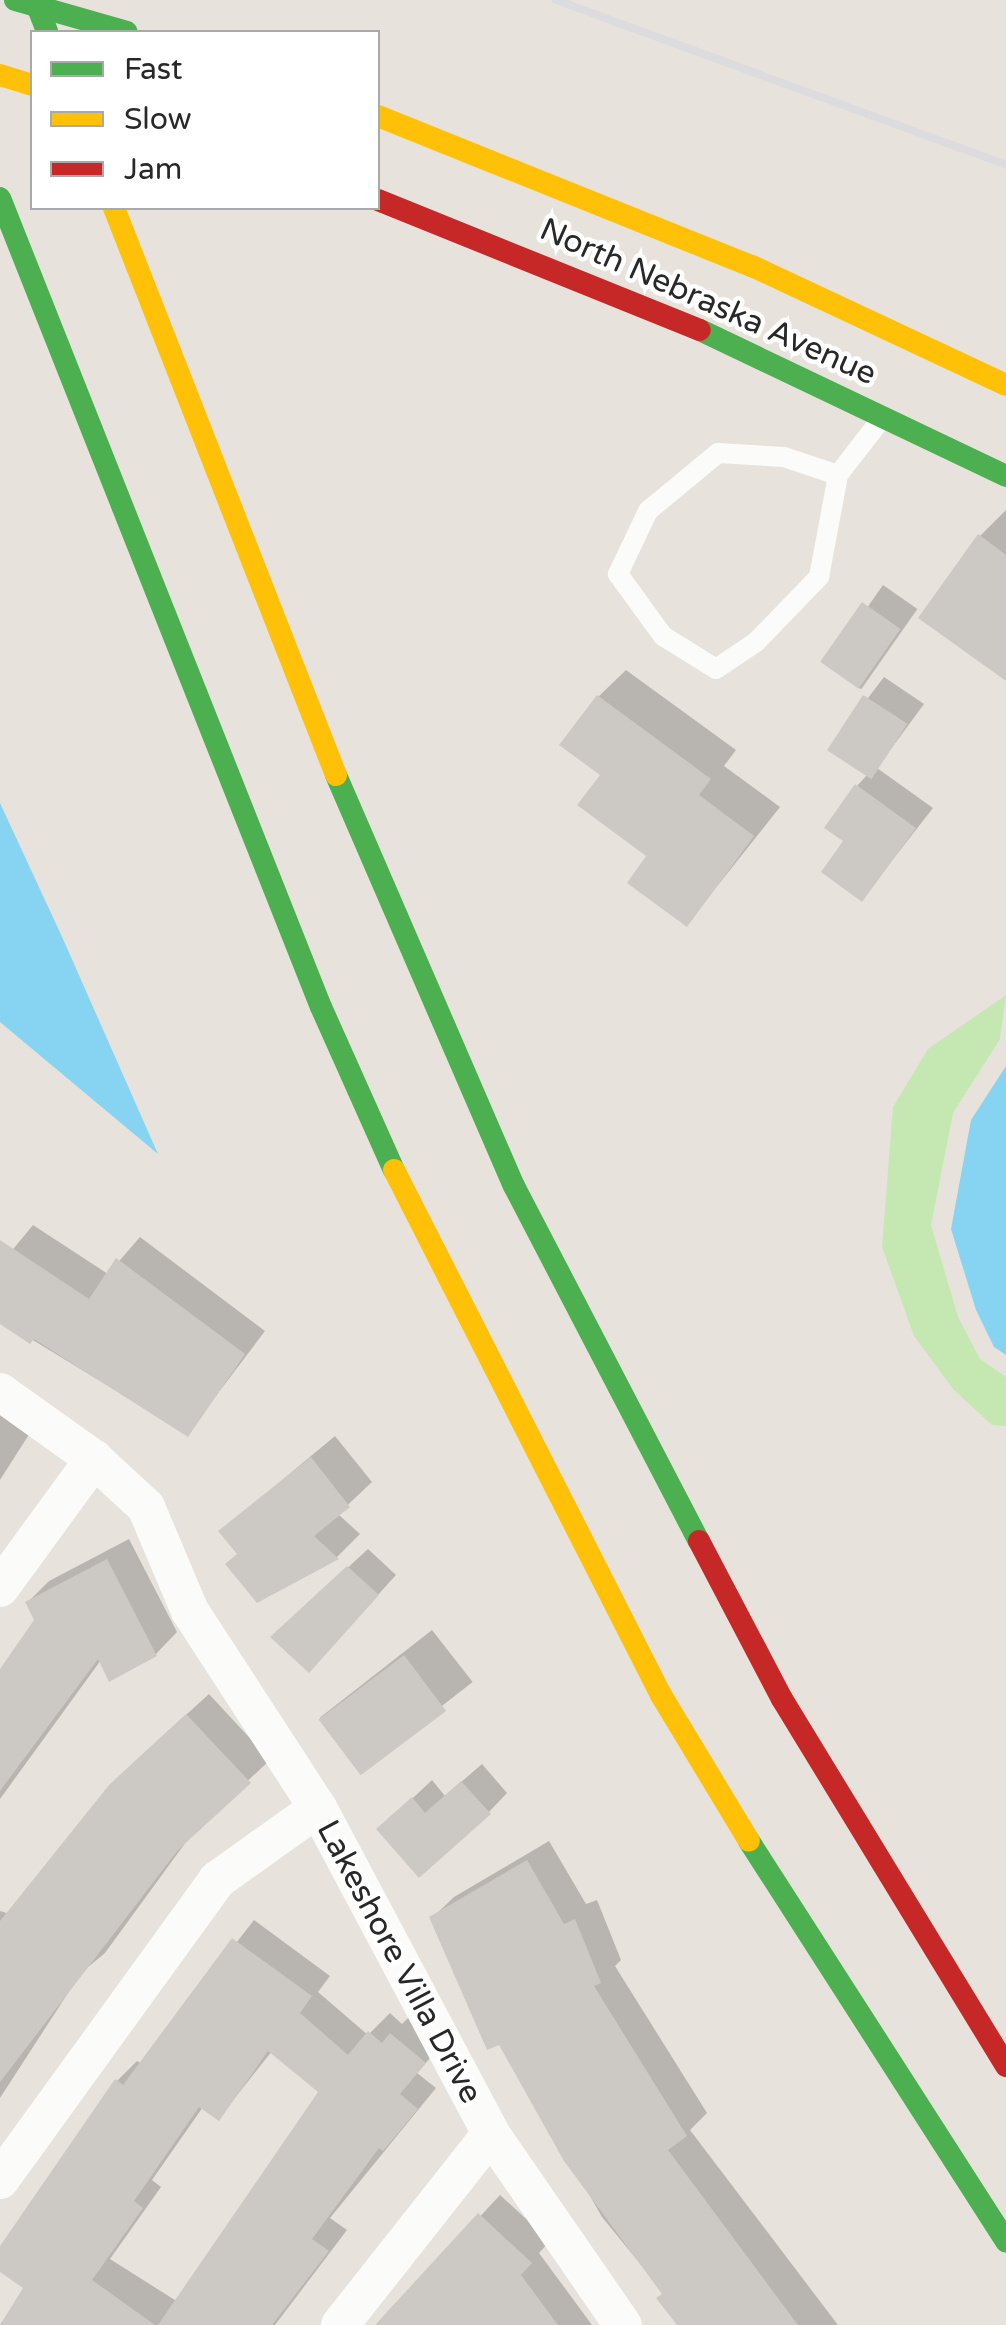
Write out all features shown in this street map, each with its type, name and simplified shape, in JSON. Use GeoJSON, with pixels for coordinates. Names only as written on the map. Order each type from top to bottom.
{"type":"FeatureCollection","features":[{"type":"Feature","properties":{"kind":"main road"},"geometry":{"type":"LineString","coordinates":[[15,0],[121,30]]}},
{"type":"Feature","properties":{"kind":"main road"},"geometry":{"type":"LineString","coordinates":[[35,0],[46,30]]}},
{"type":"Feature","properties":{"kind":"main road"},"geometry":{"type":"LineString","coordinates":[[0,75],[30,84]]}},
{"type":"Feature","properties":{"kind":"main road","name":"North Nebraska Avenue"},"geometry":{"type":"LineString","coordinates":[[380,117],[752,266],[1006,385]]}},
{"type":"Feature","properties":{"kind":"main road"},"geometry":{"type":"LineString","coordinates":[[0,198],[306,970],[432,1254],[660,1695],[850,2007],[1006,2242]]}},
{"type":"Feature","properties":{"kind":"main road","name":"North Nebraska Avenue"},"geometry":{"type":"LineString","coordinates":[[380,201],[684,323],[1006,476]]}},
{"type":"Feature","properties":{"kind":"main road"},"geometry":{"type":"LineString","coordinates":[[115,210],[346,800],[567,1298],[782,1699],[1006,2066]]}},
{"type":"Feature","properties":{"kind":"street"},"geometry":{"type":"LineString","coordinates":[[0,1392],[94,1459],[146,1507],[190,1611],[318,1808]]}},
{"type":"Feature","properties":{"kind":"street"},"geometry":{"type":"LineString","coordinates":[[0,1588],[94,1459]]}},
{"type":"Feature","properties":{"kind":"street","name":"Lakeshore Villa Drive"},"geometry":{"type":"LineString","coordinates":[[0,2180],[217,1880],[318,1808],[491,2134],[623,2325]]}},
{"type":"Feature","properties":{"kind":"street"},"geometry":{"type":"LineString","coordinates":[[340,2325],[491,2134]]}},
{"type":"Feature","properties":{"kind":"lane"},"geometry":{"type":"LineString","coordinates":[[838,475],[784,457],[718,453],[648,512],[618,574],[663,636],[716,669],[756,642],[819,577],[838,475],[884,417]]}},
{"type":"Feature","properties":{"kind":"green space"},"geometry":{"type":"Polygon","coordinates":[[[1006,995],[1000,1039],[953,1113],[931,1225],[958,1317],[980,1359],[1006,1377],[1006,1426],[992,1425],[953,1389],[914,1336],[882,1247],[893,1107],[928,1049],[1006,995]]]}},
{"type":"Feature","properties":{"kind":"water"},"geometry":{"type":"Polygon","coordinates":[[[0,803],[63,939],[158,1154],[0,1022],[0,803]]]}},
{"type":"Feature","properties":{"kind":"water"},"geometry":{"type":"Polygon","coordinates":[[[1006,1066],[1006,1355],[994,1347],[976,1310],[951,1229],[971,1120],[1006,1066]]]}},
{"type":"Feature","properties":{"kind":"building"},"geometry":{"type":"Polygon","coordinates":[[[978,534],[1006,555],[1006,681],[918,618],[978,534]]]}},
{"type":"Feature","properties":{"kind":"building"},"geometry":{"type":"Polygon","coordinates":[[[862,602],[901,629],[859,689],[820,662],[862,602]]]}},
{"type":"Feature","properties":{"kind":"building"},"geometry":{"type":"Polygon","coordinates":[[[597,695],[711,779],[699,795],[754,836],[687,927],[627,883],[646,856],[577,805],[600,775],[559,745],[597,695]]]}},
{"type":"Feature","properties":{"kind":"building"},"geometry":{"type":"Polygon","coordinates":[[[863,695],[907,724],[872,779],[827,750],[863,695]]]}},
{"type":"Feature","properties":{"kind":"building"},"geometry":{"type":"Polygon","coordinates":[[[855,784],[916,828],[862,902],[821,872],[843,841],[824,828],[855,784]]]}},
{"type":"Feature","properties":{"kind":"building"},"geometry":{"type":"Polygon","coordinates":[[[0,1240],[89,1299],[116,1258],[245,1354],[188,1437],[34,1339],[30,1344],[0,1324],[0,1240]]]}},
{"type":"Feature","properties":{"kind":"building"},"geometry":{"type":"Polygon","coordinates":[[[311,1457],[350,1507],[314,1536],[339,1559],[257,1603],[225,1564],[237,1554],[218,1531],[311,1457]]]}},
{"type":"Feature","properties":{"kind":"building"},"geometry":{"type":"Polygon","coordinates":[[[107,1559],[157,1656],[109,1682],[98,1659],[0,1791],[0,1669],[34,1620],[25,1602],[107,1559]]]}},
{"type":"Feature","properties":{"kind":"building"},"geometry":{"type":"Polygon","coordinates":[[[347,1566],[379,1595],[309,1673],[270,1637],[347,1566]]]}},
{"type":"Feature","properties":{"kind":"building"},"geometry":{"type":"Polygon","coordinates":[[[404,1655],[446,1711],[361,1775],[319,1719],[404,1655]]]}},
{"type":"Feature","properties":{"kind":"building"},"geometry":{"type":"Polygon","coordinates":[[[186,1714],[251,1783],[178,1850],[0,2082],[0,1921],[109,1785],[186,1714]]]}},
{"type":"Feature","properties":{"kind":"building"},"geometry":{"type":"Polygon","coordinates":[[[461,1781],[491,1814],[419,1878],[376,1829],[412,1797],[425,1813],[461,1781]]]}},
{"type":"Feature","properties":{"kind":"building"},"geometry":{"type":"Polygon","coordinates":[[[527,1860],[564,1924],[575,1919],[601,1983],[594,1986],[687,2136],[668,2150],[798,2325],[677,2325],[656,2298],[662,2294],[564,2161],[499,2045],[487,2050],[429,1917],[527,1860]]]}},
{"type":"Feature","properties":{"kind":"building"},"geometry":{"type":"Polygon","coordinates":[[[232,1938],[312,1996],[300,2013],[348,2055],[368,2031],[382,2043],[390,2033],[426,2063],[400,2094],[418,2109],[383,2151],[379,2148],[312,2239],[329,2251],[272,2325],[158,2325],[318,2092],[268,2051],[219,2121],[199,2107],[134,2201],[143,2208],[92,2280],[155,2325],[0,2325],[23,2288],[0,2272],[0,2246],[115,2079],[123,2085],[232,1938]]]}},
{"type":"Feature","properties":{"kind":"building"},"geometry":{"type":"Polygon","coordinates":[[[478,2213],[532,2263],[521,2275],[558,2325],[375,2325],[478,2213]]]}},
{"type":"Feature","properties":{"kind":"railway"},"geometry":{"type":"LineString","coordinates":[[556,0],[1006,165]]}},
{"type":"Feature","properties":{"kind":"traffic: fast"},"geometry":{"type":"LineString","coordinates":[[15,0],[120,30]]}},
{"type":"Feature","properties":{"kind":"traffic: fast"},"geometry":{"type":"LineString","coordinates":[[35,0],[46,30]]}},
{"type":"Feature","properties":{"kind":"traffic: fast"},"geometry":{"type":"LineString","coordinates":[[0,198],[321,1007],[394,1170]]}},
{"type":"Feature","properties":{"kind":"traffic: fast"},"geometry":{"type":"LineString","coordinates":[[700,330],[1006,476]]}},
{"type":"Feature","properties":{"kind":"traffic: fast"},"geometry":{"type":"LineString","coordinates":[[336,775],[514,1186],[699,1541]]}},
{"type":"Feature","properties":{"kind":"traffic: fast"},"geometry":{"type":"LineString","coordinates":[[749,1841],[1006,2242]]}},
{"type":"Feature","properties":{"kind":"traffic: slow"},"geometry":{"type":"LineString","coordinates":[[0,75],[30,84]]}},
{"type":"Feature","properties":{"kind":"traffic: slow"},"geometry":{"type":"LineString","coordinates":[[380,117],[752,266],[1006,385]]}},
{"type":"Feature","properties":{"kind":"traffic: slow"},"geometry":{"type":"LineString","coordinates":[[115,210],[336,775]]}},
{"type":"Feature","properties":{"kind":"traffic: slow"},"geometry":{"type":"LineString","coordinates":[[394,1170],[661,1695],[749,1841]]}},
{"type":"Feature","properties":{"kind":"traffic: jam"},"geometry":{"type":"LineString","coordinates":[[380,201],[700,330]]}},
{"type":"Feature","properties":{"kind":"traffic: jam"},"geometry":{"type":"LineString","coordinates":[[699,1541],[782,1699],[1006,2066]]}}]}
